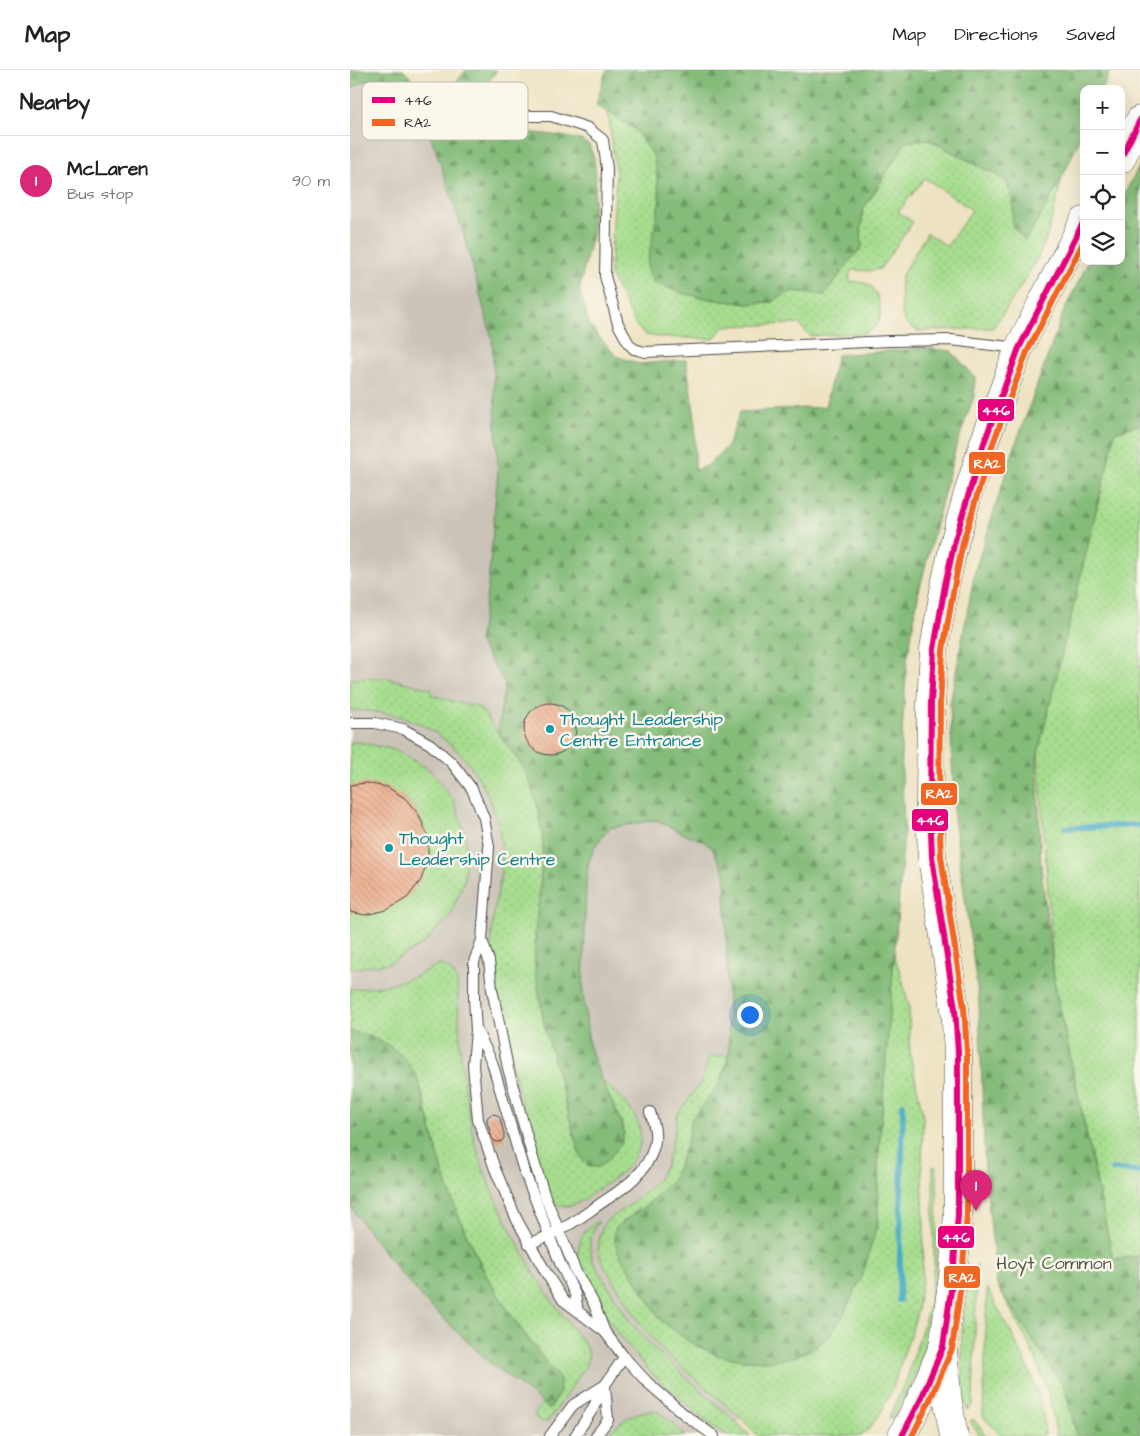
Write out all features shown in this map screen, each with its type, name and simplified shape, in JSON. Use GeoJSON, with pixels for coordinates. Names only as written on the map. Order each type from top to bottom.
{"type":"FeatureCollection","features":[{"type":"Feature","properties":{"kind":"main road"},"geometry":{"type":"LineString","coordinates":[[1125,151],[1140,120]]}},
{"type":"Feature","properties":{"kind":"main road"},"geometry":{"type":"LineString","coordinates":[[902,1436],[921,1399],[942,1348],[953,1276],[958,1215],[958,1052],[955,1009],[932,857],[930,809],[931,703],[934,649],[945,585],[969,490],[984,444],[1019,348],[1080,229]]}},
{"type":"Feature","properties":{"kind":"main road"},"geometry":{"type":"LineString","coordinates":[[942,1348],[954,1436]]}},
{"type":"Feature","properties":{"kind":"lane"},"geometry":{"type":"LineString","coordinates":[[528,116],[551,116],[588,128],[603,140],[607,169],[604,276],[618,324],[628,344],[634,349],[645,352],[881,341],[951,340],[1019,348]]}},
{"type":"Feature","properties":{"kind":"lane"},"geometry":{"type":"LineString","coordinates":[[350,723],[374,723],[403,730],[430,744],[452,763],[472,789],[484,818],[489,847],[482,940],[474,962],[476,1030],[473,1065],[478,1120],[495,1169],[529,1244],[563,1300],[605,1332],[624,1357],[655,1389],[685,1415],[714,1436]]}},
{"type":"Feature","properties":{"kind":"lane"},"geometry":{"type":"LineString","coordinates":[[482,940],[489,961],[495,1009],[508,1068],[544,1194],[576,1272],[593,1302],[605,1332]]}},
{"type":"Feature","properties":{"kind":"lane"},"geometry":{"type":"LineString","coordinates":[[476,1030],[492,1062],[523,1168],[549,1235],[575,1294],[578,1311]]}},
{"type":"Feature","properties":{"kind":"lane"},"geometry":{"type":"LineString","coordinates":[[529,1244],[559,1231],[630,1182],[641,1172],[649,1160],[654,1147],[655,1126],[650,1112]]}},
{"type":"Feature","properties":{"kind":"lane"},"geometry":{"type":"LineString","coordinates":[[575,1436],[624,1357]]}},
{"type":"Feature","properties":{"kind":"lane"},"geometry":{"type":"LineString","coordinates":[[550,1436],[573,1405],[605,1385]]}},
{"type":"Feature","properties":{"kind":"lane"},"geometry":{"type":"LineString","coordinates":[[596,1436],[608,1420],[605,1385]]}},
{"type":"Feature","properties":{"kind":"shaded area"},"geometry":{"type":"Polygon","coordinates":[[[350,70],[403,70],[415,82],[362,82],[362,140],[528,140],[528,132],[581,140],[589,145],[594,158],[596,175],[592,235],[579,290],[590,326],[616,356],[639,364],[686,360],[695,418],[695,470],[707,466],[727,447],[740,412],[825,407],[837,355],[924,348],[951,351],[975,377],[974,396],[955,450],[919,591],[907,660],[901,749],[904,833],[893,955],[900,971],[909,1006],[910,1054],[923,1115],[924,1227],[922,1280],[916,1317],[892,1390],[881,1412],[862,1436],[758,1436],[741,1418],[725,1436],[350,1436],[350,70]]]}},
{"type":"Feature","properties":{"kind":"green space"},"geometry":{"type":"Polygon","coordinates":[[[350,70],[403,70],[414,82],[368,82],[367,80],[350,89],[350,70]]]}},
{"type":"Feature","properties":{"kind":"green space"},"geometry":{"type":"Polygon","coordinates":[[[466,70],[497,70],[488,82],[456,82],[466,70]]]}},
{"type":"Feature","properties":{"kind":"green space"},"geometry":{"type":"Polygon","coordinates":[[[608,70],[1111,70],[1104,85],[1080,85],[1080,139],[1062,178],[1025,240],[1012,226],[1013,199],[1006,180],[928,139],[906,142],[863,210],[862,247],[825,295],[792,291],[771,302],[748,304],[681,293],[653,282],[647,266],[660,199],[654,157],[635,129],[596,105],[605,74],[608,70]]]}},
{"type":"Feature","properties":{"kind":"green space"},"geometry":{"type":"Polygon","coordinates":[[[608,112],[635,129],[654,157],[660,199],[655,227],[709,299],[748,304],[771,302],[792,291],[825,295],[862,247],[863,210],[906,142],[927,139],[1006,180],[1013,199],[1012,226],[1025,240],[1062,178],[1052,220],[1042,250],[993,328],[919,331],[908,325],[903,318],[900,288],[902,275],[927,233],[947,246],[972,210],[925,178],[898,212],[913,222],[880,269],[869,271],[851,270],[849,281],[871,286],[878,298],[880,314],[877,325],[866,333],[810,336],[799,324],[725,326],[713,339],[658,337],[646,335],[637,327],[610,275],[616,175],[608,112]]]}},
{"type":"Feature","properties":{"kind":"green space"},"geometry":{"type":"Polygon","coordinates":[[[528,132],[581,140],[589,145],[594,158],[596,175],[592,235],[579,290],[590,326],[616,356],[639,364],[686,360],[695,418],[695,470],[707,466],[727,447],[740,412],[825,407],[837,355],[924,348],[951,351],[975,377],[974,396],[955,450],[919,591],[907,660],[901,749],[904,833],[878,1162],[878,1222],[862,1277],[841,1319],[829,1337],[812,1349],[794,1357],[770,1361],[743,1360],[719,1356],[689,1342],[661,1320],[618,1252],[614,1237],[616,1227],[650,1202],[673,1179],[687,1143],[691,1120],[719,1084],[729,1055],[725,873],[712,848],[703,841],[657,820],[610,828],[597,843],[589,861],[586,884],[583,994],[589,1044],[601,1079],[621,1122],[624,1133],[620,1146],[604,1164],[598,1167],[590,1167],[579,1153],[544,1024],[535,968],[535,932],[543,846],[539,811],[526,772],[498,730],[505,683],[479,642],[488,586],[498,471],[492,339],[463,231],[432,140],[528,140],[528,132]]]}},
{"type":"Feature","properties":{"kind":"green space","name":"Hoyt Common"},"geometry":{"type":"Polygon","coordinates":[[[1140,165],[1140,424],[1115,432],[1037,758],[1041,867],[1055,987],[1113,1259],[1140,1256],[1140,1436],[1076,1436],[1065,1389],[997,1285],[985,1173],[979,1002],[954,818],[950,704],[975,571],[1011,457],[1065,308],[1087,265],[1125,265],[1125,193],[1140,165]]]}},
{"type":"Feature","properties":{"kind":"green space"},"geometry":{"type":"Polygon","coordinates":[[[1140,424],[1140,1256],[1113,1260],[1054,979],[1038,752],[1115,432],[1140,424]]]}},
{"type":"Feature","properties":{"kind":"green space"},"geometry":{"type":"Polygon","coordinates":[[[387,678],[432,689],[431,695],[480,708],[527,772],[539,811],[543,846],[535,932],[535,968],[544,1024],[579,1153],[590,1167],[620,1146],[624,1133],[621,1122],[601,1079],[630,1108],[640,1130],[641,1140],[638,1150],[626,1168],[609,1182],[572,1205],[561,1206],[550,1197],[523,1106],[500,1018],[491,950],[493,920],[502,863],[501,840],[496,817],[488,795],[476,774],[461,755],[444,739],[424,726],[402,717],[370,711],[350,710],[350,679],[387,678]]]}},
{"type":"Feature","properties":{"kind":"green space"},"geometry":{"type":"Polygon","coordinates":[[[357,742],[396,750],[430,770],[454,801],[466,839],[465,878],[451,915],[424,944],[389,963],[350,969],[350,743],[357,742]]]}},
{"type":"Feature","properties":{"kind":"green space"},"geometry":{"type":"Polygon","coordinates":[[[893,955],[900,971],[909,1006],[910,1054],[923,1115],[924,1227],[922,1280],[916,1317],[892,1390],[881,1412],[862,1436],[758,1436],[741,1418],[664,1352],[643,1328],[605,1267],[598,1251],[600,1234],[605,1222],[638,1199],[657,1180],[666,1165],[677,1115],[702,1081],[709,1057],[729,1055],[719,1084],[692,1120],[687,1143],[673,1179],[650,1202],[616,1227],[743,1360],[779,1359],[812,1349],[878,1222],[878,1162],[893,955]]]}},
{"type":"Feature","properties":{"kind":"green space"},"geometry":{"type":"Polygon","coordinates":[[[440,965],[447,967],[451,971],[457,982],[461,1062],[474,1140],[486,1177],[510,1229],[533,1271],[558,1310],[584,1343],[589,1354],[586,1365],[550,1419],[546,1422],[534,1416],[542,1403],[550,1409],[533,1345],[510,1314],[488,1278],[469,1240],[443,1173],[421,1088],[374,1038],[350,1031],[350,989],[376,987],[394,983],[419,975],[440,965]]]}},
{"type":"Feature","properties":{"kind":"green space"},"geometry":{"type":"Polygon","coordinates":[[[350,1031],[379,1040],[396,1050],[415,1073],[446,1182],[474,1251],[491,1284],[511,1315],[560,1379],[560,1392],[550,1409],[489,1362],[422,1298],[397,1269],[350,1204],[350,1031]]]}},
{"type":"Feature","properties":{"kind":"green space"},"geometry":{"type":"Polygon","coordinates":[[[933,1167],[937,1167],[937,1296],[923,1355],[894,1418],[889,1418],[907,1378],[929,1306],[934,1263],[933,1167]]]}},
{"type":"Feature","properties":{"kind":"green space"},"geometry":{"type":"Polygon","coordinates":[[[599,1221],[590,1239],[592,1260],[629,1320],[651,1346],[750,1436],[729,1436],[714,1427],[649,1371],[613,1327],[580,1273],[577,1258],[581,1238],[586,1230],[599,1221]]]}},
{"type":"Feature","properties":{"kind":"green space"},"geometry":{"type":"Polygon","coordinates":[[[977,1264],[973,1405],[967,1410],[963,1388],[962,1332],[965,1304],[977,1264]]]}},
{"type":"Feature","properties":{"kind":"green space"},"geometry":{"type":"Polygon","coordinates":[[[997,1285],[1065,1389],[1076,1436],[1056,1436],[1051,1406],[1039,1367],[997,1285]]]}},
{"type":"Feature","properties":{"kind":"green space"},"geometry":{"type":"Polygon","coordinates":[[[987,1288],[1029,1371],[1040,1402],[1045,1436],[1002,1436],[983,1417],[987,1288]]]}},
{"type":"Feature","properties":{"kind":"green space"},"geometry":{"type":"Polygon","coordinates":[[[656,1411],[668,1419],[685,1436],[607,1436],[625,1420],[635,1414],[656,1411]]]}},
{"type":"Feature","properties":{"kind":"green space"},"geometry":{"type":"Polygon","coordinates":[[[974,1419],[987,1436],[980,1436],[970,1421],[974,1419]]]}},
{"type":"Feature","properties":{"kind":"building","name":"Thought Leadership Centre Entrance"},"geometry":{"type":"Polygon","coordinates":[[[545,703],[555,703],[564,707],[572,715],[576,729],[572,743],[564,751],[555,755],[545,755],[536,751],[528,743],[524,734],[524,724],[528,715],[536,707],[545,703]]]}},
{"type":"Feature","properties":{"kind":"building","name":"Thought Leadership Centre"},"geometry":{"type":"Polygon","coordinates":[[[366,783],[387,787],[405,798],[419,815],[428,836],[428,859],[421,880],[407,898],[387,910],[365,915],[350,912],[350,785],[366,783]]]}},
{"type":"Feature","properties":{"kind":"building"},"geometry":{"type":"Polygon","coordinates":[[[493,1114],[500,1118],[504,1134],[502,1141],[494,1141],[492,1138],[487,1118],[493,1114]]]}},
{"type":"Feature","properties":{"kind":"waterway"},"geometry":{"type":"LineString","coordinates":[[1065,828],[1140,825]]}},
{"type":"Feature","properties":{"kind":"waterway"},"geometry":{"type":"LineString","coordinates":[[899,1300],[903,1105]]}},
{"type":"Feature","properties":{"kind":"waterway"},"geometry":{"type":"LineString","coordinates":[[1113,1169],[1140,1172]]}},
{"type":"Feature","properties":{"kind":"transit line","name":"446"},"geometry":{"type":"LineString","coordinates":[[1125,150],[1140,120]]}},
{"type":"Feature","properties":{"kind":"transit line","name":"446"},"geometry":{"type":"LineString","coordinates":[[902,1436],[921,1399],[943,1347],[953,1276],[958,1215],[958,1052],[955,1009],[932,857],[930,809],[931,703],[934,649],[955,540],[984,443],[1019,348],[1080,229]]}},
{"type":"Feature","properties":{"kind":"transit line","name":"RA2"},"geometry":{"type":"LineString","coordinates":[[912,1436],[952,1349],[962,1277],[967,1215],[967,1052],[964,1008],[941,856],[939,809],[940,703],[943,650],[963,542],[992,446],[1027,352],[1080,249]]}},
{"type":"Feature","properties":{"kind":"place","name":"Thought Leadership Centre Entrance"},"geometry":{"type":"Point","coordinates":[550,729]}},
{"type":"Feature","properties":{"kind":"place","name":"Thought Leadership Centre"},"geometry":{"type":"Point","coordinates":[389,848]}},
{"type":"Feature","properties":{"kind":"place","name":"McLaren"},"geometry":{"type":"Point","coordinates":[976,1211]}}]}
